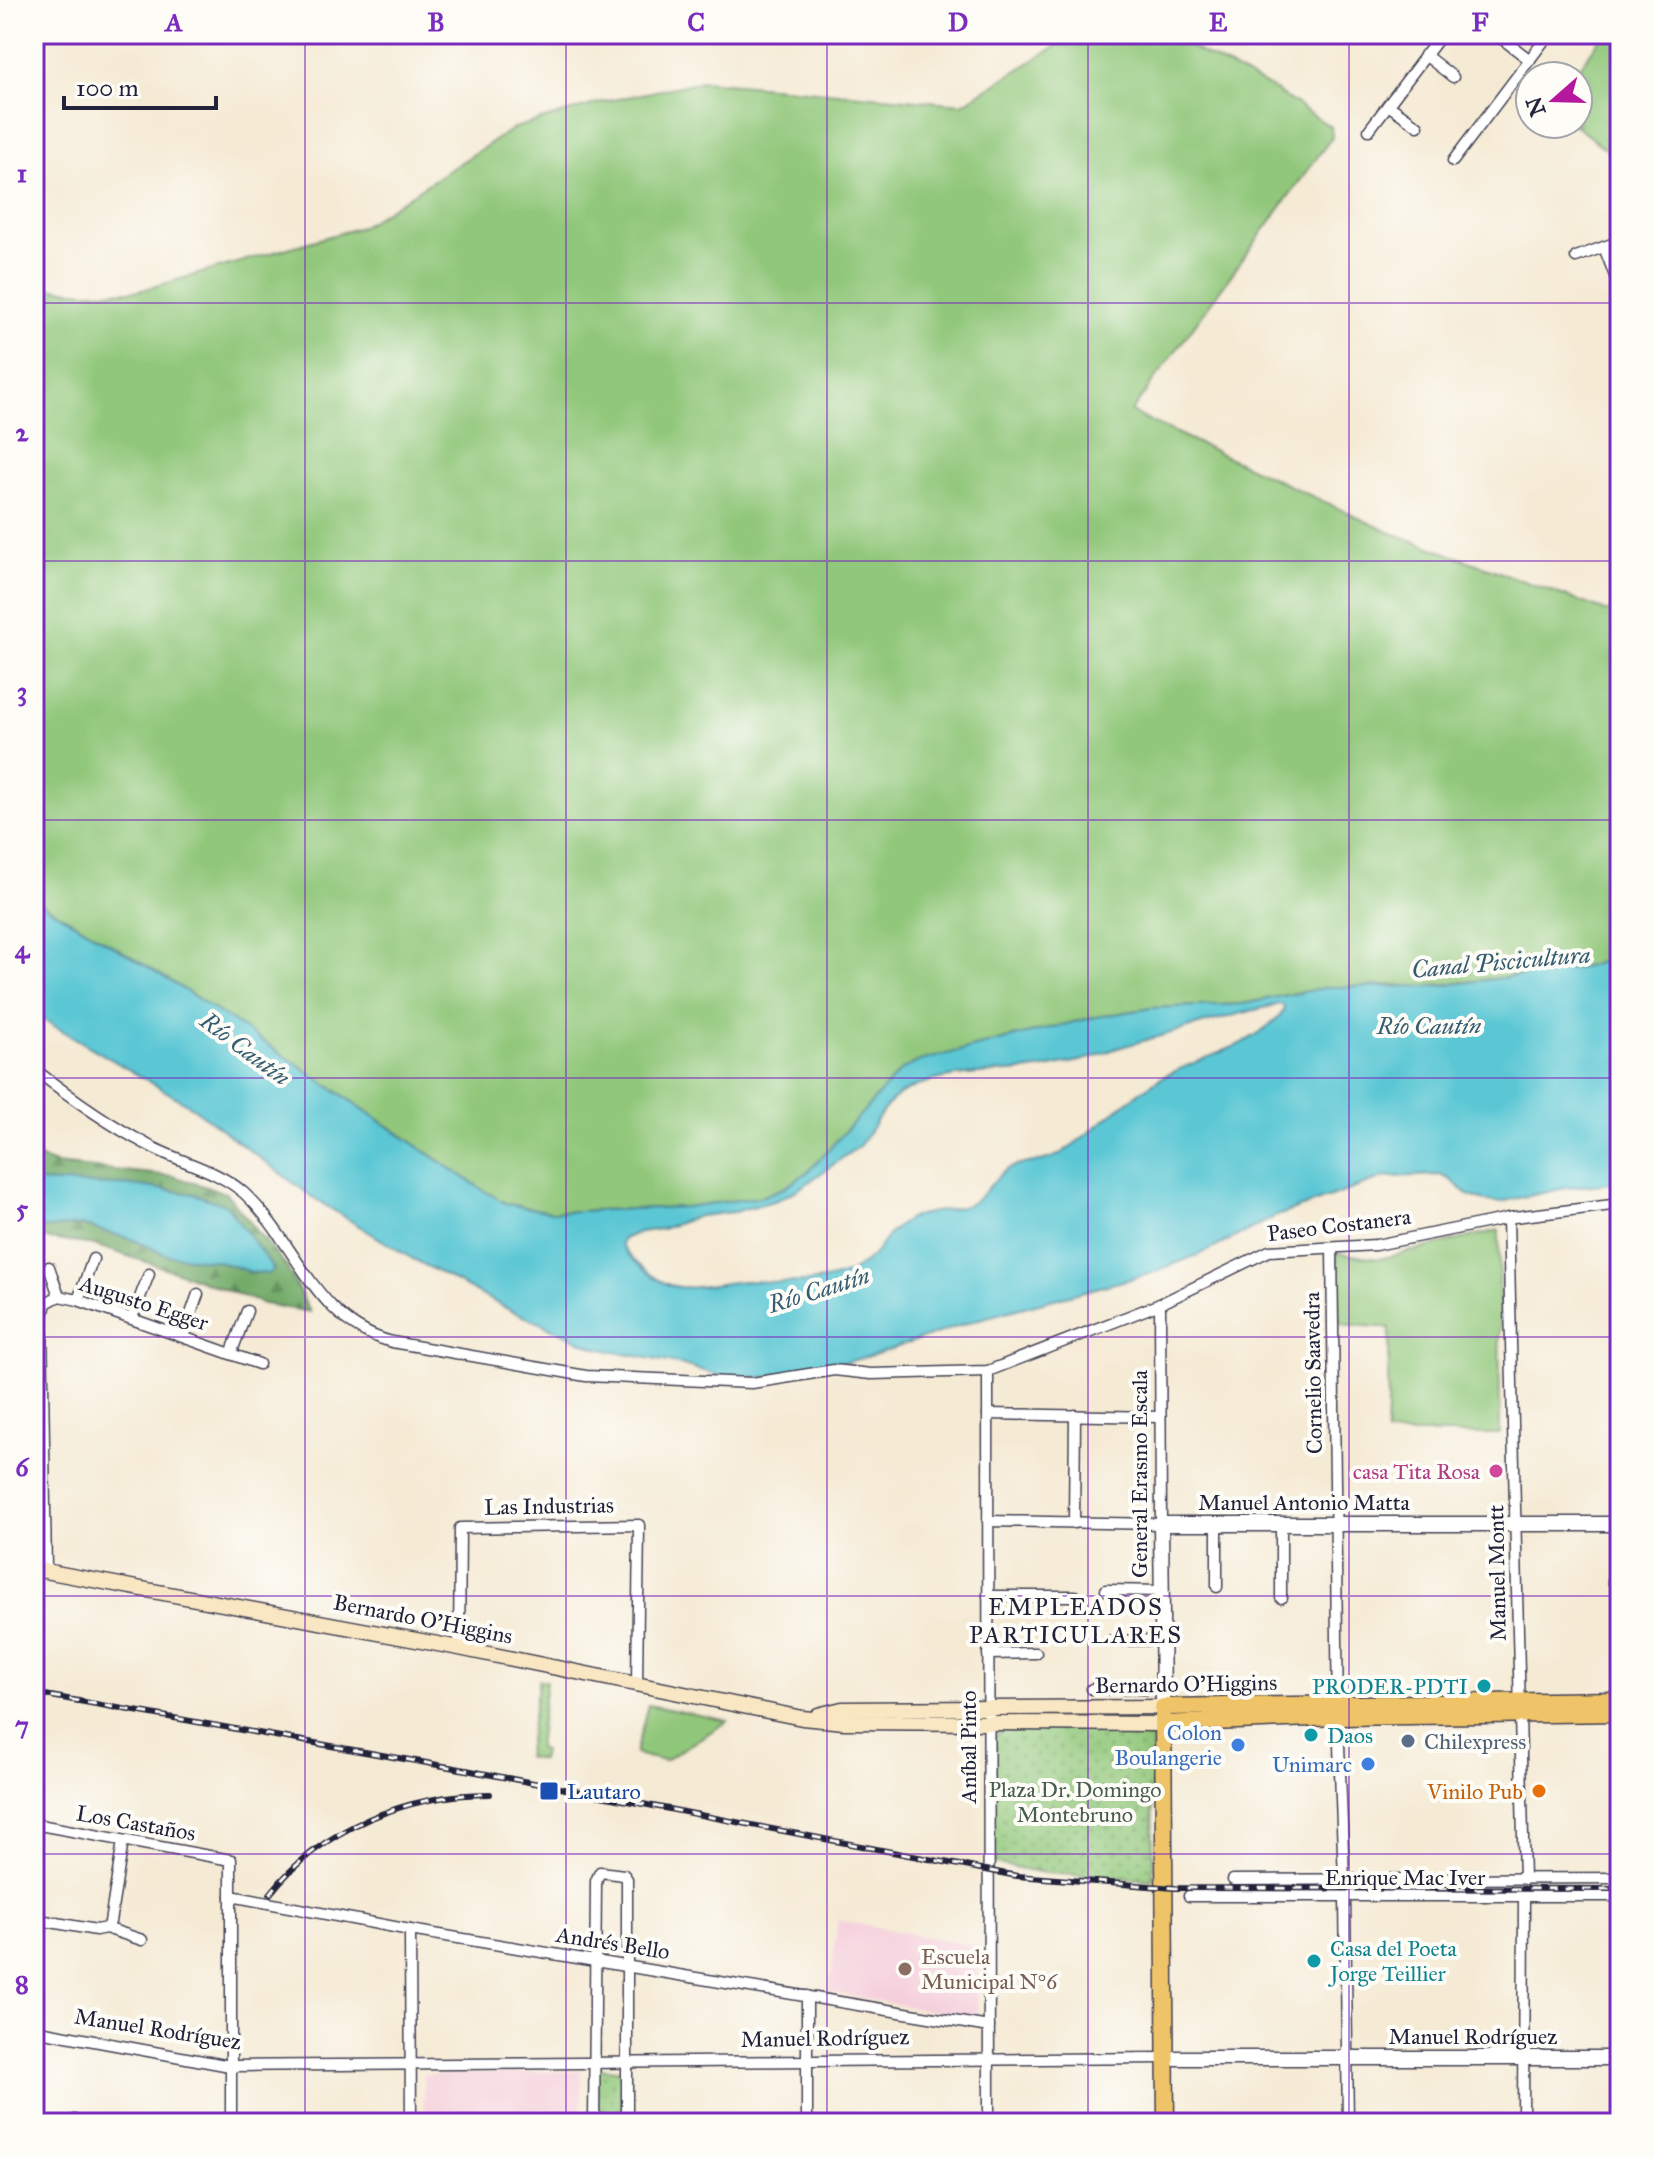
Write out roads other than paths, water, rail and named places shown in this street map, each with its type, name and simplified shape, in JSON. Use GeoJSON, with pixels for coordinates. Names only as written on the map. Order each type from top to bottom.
{"type":"FeatureCollection","features":[{"type":"Feature","properties":{"kind":"main road","name":"Bernardo O'Higgins"},"geometry":{"type":"LineString","coordinates":[[40,1570],[459,1648],[802,1718],[844,1722],[988,1716],[1520,1708],[1620,1700]]}},
{"type":"Feature","properties":{"kind":"main road","name":"Bernardo O'Higgins"},"geometry":{"type":"LineString","coordinates":[[1520,1708],[1620,1713]]}},
{"type":"Feature","properties":{"kind":"main road","name":"General Erasmo Escala"},"geometry":{"type":"LineString","coordinates":[[1163,1715],[1166,2123]]}},
{"type":"Feature","properties":{"kind":"street"},"geometry":{"type":"LineString","coordinates":[[1369,130],[1442,34]]}},
{"type":"Feature","properties":{"kind":"street"},"geometry":{"type":"LineString","coordinates":[[1496,34],[1530,60],[1549,34]]}},
{"type":"Feature","properties":{"kind":"street"},"geometry":{"type":"LineString","coordinates":[[1425,55],[1453,77]]}},
{"type":"Feature","properties":{"kind":"street"},"geometry":{"type":"LineString","coordinates":[[1453,161],[1514,81]]}},
{"type":"Feature","properties":{"kind":"street"},"geometry":{"type":"LineString","coordinates":[[1388,105],[1418,126]]}},
{"type":"Feature","properties":{"kind":"street"},"geometry":{"type":"LineString","coordinates":[[1576,257],[1620,241]]}},
{"type":"Feature","properties":{"kind":"street"},"geometry":{"type":"LineString","coordinates":[[1604,247],[1620,289]]}},
{"type":"Feature","properties":{"kind":"street","name":"Paseo Costanera"},"geometry":{"type":"LineString","coordinates":[[34,1069],[74,1100],[147,1145],[231,1182],[271,1222],[333,1310],[352,1325],[382,1339],[586,1376],[752,1383],[834,1370],[871,1374],[988,1371],[1160,1304],[1269,1251],[1376,1245],[1508,1218],[1620,1204]]}},
{"type":"Feature","properties":{"kind":"street","name":"Manuel Montt"},"geometry":{"type":"LineString","coordinates":[[1508,1218],[1524,1879]]}},
{"type":"Feature","properties":{"kind":"street","name":"Cornelio Saavedra"},"geometry":{"type":"LineString","coordinates":[[1332,1248],[1338,1711],[1344,1880]]}},
{"type":"Feature","properties":{"kind":"street"},"geometry":{"type":"LineString","coordinates":[[78,1300],[93,1259]]}},
{"type":"Feature","properties":{"kind":"street"},"geometry":{"type":"LineString","coordinates":[[49,1267],[59,1296]]}},
{"type":"Feature","properties":{"kind":"street"},"geometry":{"type":"LineString","coordinates":[[132,1318],[149,1274]]}},
{"type":"Feature","properties":{"kind":"street"},"geometry":{"type":"LineString","coordinates":[[183,1336],[198,1294]]}},
{"type":"Feature","properties":{"kind":"street","name":"Augusto Egger"},"geometry":{"type":"LineString","coordinates":[[42,1320],[46,1303],[59,1296],[132,1318],[259,1364]]}},
{"type":"Feature","properties":{"kind":"street","name":"General Erasmo Escala"},"geometry":{"type":"LineString","coordinates":[[1160,1304],[1163,1715]]}},
{"type":"Feature","properties":{"kind":"street"},"geometry":{"type":"LineString","coordinates":[[34,1310],[42,1320],[40,1570]]}},
{"type":"Feature","properties":{"kind":"street"},"geometry":{"type":"LineString","coordinates":[[231,1354],[247,1311]]}},
{"type":"Feature","properties":{"kind":"street","name":"Aníbal Pinto"},"geometry":{"type":"LineString","coordinates":[[988,1371],[989,2123]]}},
{"type":"Feature","properties":{"kind":"street"},"geometry":{"type":"LineString","coordinates":[[988,1414],[1160,1417]]}},
{"type":"Feature","properties":{"kind":"street"},"geometry":{"type":"LineString","coordinates":[[1074,1523],[1075,1415]]}},
{"type":"Feature","properties":{"kind":"street","name":"Manuel Antonio Matta"},"geometry":{"type":"LineString","coordinates":[[988,1521],[1620,1524]]}},
{"type":"Feature","properties":{"kind":"street"},"geometry":{"type":"LineString","coordinates":[[1217,1524],[1217,1587]]}},
{"type":"Feature","properties":{"kind":"street"},"geometry":{"type":"LineString","coordinates":[[1281,1524],[1281,1598]]}},
{"type":"Feature","properties":{"kind":"street","name":"Las Industrias"},"geometry":{"type":"LineString","coordinates":[[459,1648],[460,1528],[639,1525],[637,1684]]}},
{"type":"Feature","properties":{"kind":"street"},"geometry":{"type":"LineString","coordinates":[[1106,1590],[1162,1591]]}},
{"type":"Feature","properties":{"kind":"street"},"geometry":{"type":"LineString","coordinates":[[988,1596],[1075,1596]]}},
{"type":"Feature","properties":{"kind":"street"},"geometry":{"type":"LineString","coordinates":[[1109,1641],[1162,1640]]}},
{"type":"Feature","properties":{"kind":"street"},"geometry":{"type":"LineString","coordinates":[[988,1654],[1036,1653]]}},
{"type":"Feature","properties":{"kind":"street"},"geometry":{"type":"LineString","coordinates":[[1092,1689],[1163,1689]]}},
{"type":"Feature","properties":{"kind":"street","name":"Los Castaños"},"geometry":{"type":"LineString","coordinates":[[34,1824],[231,1860],[231,1896]]}},
{"type":"Feature","properties":{"kind":"street"},"geometry":{"type":"LineString","coordinates":[[106,1928],[110,1922],[123,1841]]}},
{"type":"Feature","properties":{"kind":"street"},"geometry":{"type":"LineString","coordinates":[[594,2123],[596,1877],[600,1872],[624,1875],[627,1879],[627,2123]]}},
{"type":"Feature","properties":{"kind":"street","name":"Enrique Mac Iver"},"geometry":{"type":"LineString","coordinates":[[1233,1880],[1620,1878]]}},
{"type":"Feature","properties":{"kind":"street"},"geometry":{"type":"LineString","coordinates":[[231,1896],[231,2123]]}},
{"type":"Feature","properties":{"kind":"street","name":"Andrés Bello"},"geometry":{"type":"LineString","coordinates":[[231,1896],[410,1930],[989,2027]]}},
{"type":"Feature","properties":{"kind":"street","name":"Enrique Mac Iver"},"geometry":{"type":"LineString","coordinates":[[1189,1896],[1620,1896]]}},
{"type":"Feature","properties":{"kind":"street"},"geometry":{"type":"LineString","coordinates":[[1523,2123],[1524,1897]]}},
{"type":"Feature","properties":{"kind":"street"},"geometry":{"type":"LineString","coordinates":[[1345,1898],[1348,2123]]}},
{"type":"Feature","properties":{"kind":"street"},"geometry":{"type":"LineString","coordinates":[[34,1919],[96,1930],[106,1928],[142,1940]]}},
{"type":"Feature","properties":{"kind":"street"},"geometry":{"type":"LineString","coordinates":[[410,1930],[411,2123]]}},
{"type":"Feature","properties":{"kind":"street"},"geometry":{"type":"LineString","coordinates":[[807,1996],[807,2123]]}},
{"type":"Feature","properties":{"kind":"street","name":"Manuel Rodríguez"},"geometry":{"type":"LineString","coordinates":[[34,2030],[230,2066],[989,2058],[1620,2058]]}},
{"type":"Feature","properties":{"kind":"water","name":"Río Cautín"},"geometry":{"type":"Polygon","coordinates":[[[34,900],[206,1004],[507,1204],[552,1212],[685,1207],[761,1197],[786,1187],[809,1171],[901,1070],[920,1061],[1090,1018],[1152,1008],[1243,1004],[1328,987],[1437,986],[1581,968],[1607,959],[1620,948],[1620,1182],[1566,1188],[1500,1202],[1468,1195],[1441,1175],[1386,1177],[1274,1217],[1210,1250],[1149,1274],[979,1319],[839,1364],[769,1377],[728,1378],[683,1365],[596,1348],[506,1308],[411,1258],[315,1199],[189,1105],[34,1014],[34,900]],[[1281,1004],[1241,1013],[1080,1061],[1035,1070],[948,1077],[920,1085],[890,1102],[859,1146],[799,1189],[777,1200],[734,1212],[699,1216],[662,1229],[639,1232],[623,1239],[621,1245],[648,1272],[676,1286],[745,1281],[808,1282],[843,1275],[869,1259],[904,1222],[921,1215],[965,1206],[978,1199],[1008,1169],[1060,1154],[1153,1083],[1257,1034],[1283,1012],[1281,1004]]]}},
{"type":"Feature","properties":{"kind":"water"},"geometry":{"type":"Polygon","coordinates":[[[34,1182],[140,1186],[194,1194],[226,1205],[274,1269],[269,1274],[251,1272],[217,1261],[167,1255],[134,1240],[81,1225],[34,1229],[34,1182]]]}},
{"type":"Feature","properties":{"kind":"railway"},"geometry":{"type":"LineString","coordinates":[[34,1693],[466,1770],[1017,1876],[1175,1888],[1620,1889]]}},
{"type":"Feature","properties":{"kind":"railway"},"geometry":{"type":"LineString","coordinates":[[270,1894],[314,1851],[368,1819],[428,1800],[490,1794]]}},
{"type":"Feature","properties":{"kind":"place","name":"casa Tita Rosa"},"geometry":{"type":"Point","coordinates":[1496,1471]}},
{"type":"Feature","properties":{"kind":"place","name":"PRODER-PDTI"},"geometry":{"type":"Point","coordinates":[1484,1686]}},
{"type":"Feature","properties":{"kind":"place","name":"Daos"},"geometry":{"type":"Point","coordinates":[1311,1735]}},
{"type":"Feature","properties":{"kind":"place","name":"Chilexpress"},"geometry":{"type":"Point","coordinates":[1408,1741]}},
{"type":"Feature","properties":{"kind":"place","name":"Colon Boulangerie"},"geometry":{"type":"Point","coordinates":[1238,1745]}},
{"type":"Feature","properties":{"kind":"place","name":"Unimarc"},"geometry":{"type":"Point","coordinates":[1368,1764]}},
{"type":"Feature","properties":{"kind":"place","name":"Lautaro"},"geometry":{"type":"Point","coordinates":[549,1791]}},
{"type":"Feature","properties":{"kind":"place","name":"Vinilo Pub"},"geometry":{"type":"Point","coordinates":[1539,1791]}},
{"type":"Feature","properties":{"kind":"place","name":"Casa del Poeta Jorge Teillier"},"geometry":{"type":"Point","coordinates":[1314,1961]}},
{"type":"Feature","properties":{"kind":"place","name":"Escuela Municipal N°6"},"geometry":{"type":"Point","coordinates":[905,1969]}},
{"type":"Feature","properties":{"kind":"district","name":"EMPLEADOS PARTICULARES"},"geometry":{"type":"Point","coordinates":[1076,1621]}},
{"type":"Feature","properties":{"kind":"water label","name":"Canal Piscicultura"},"geometry":{"type":"Point","coordinates":[1501,962]}},
{"type":"Feature","properties":{"kind":"park label","name":"Plaza Dr. Domingo Montebruno"},"geometry":{"type":"Point","coordinates":[1075,1802]}}]}
